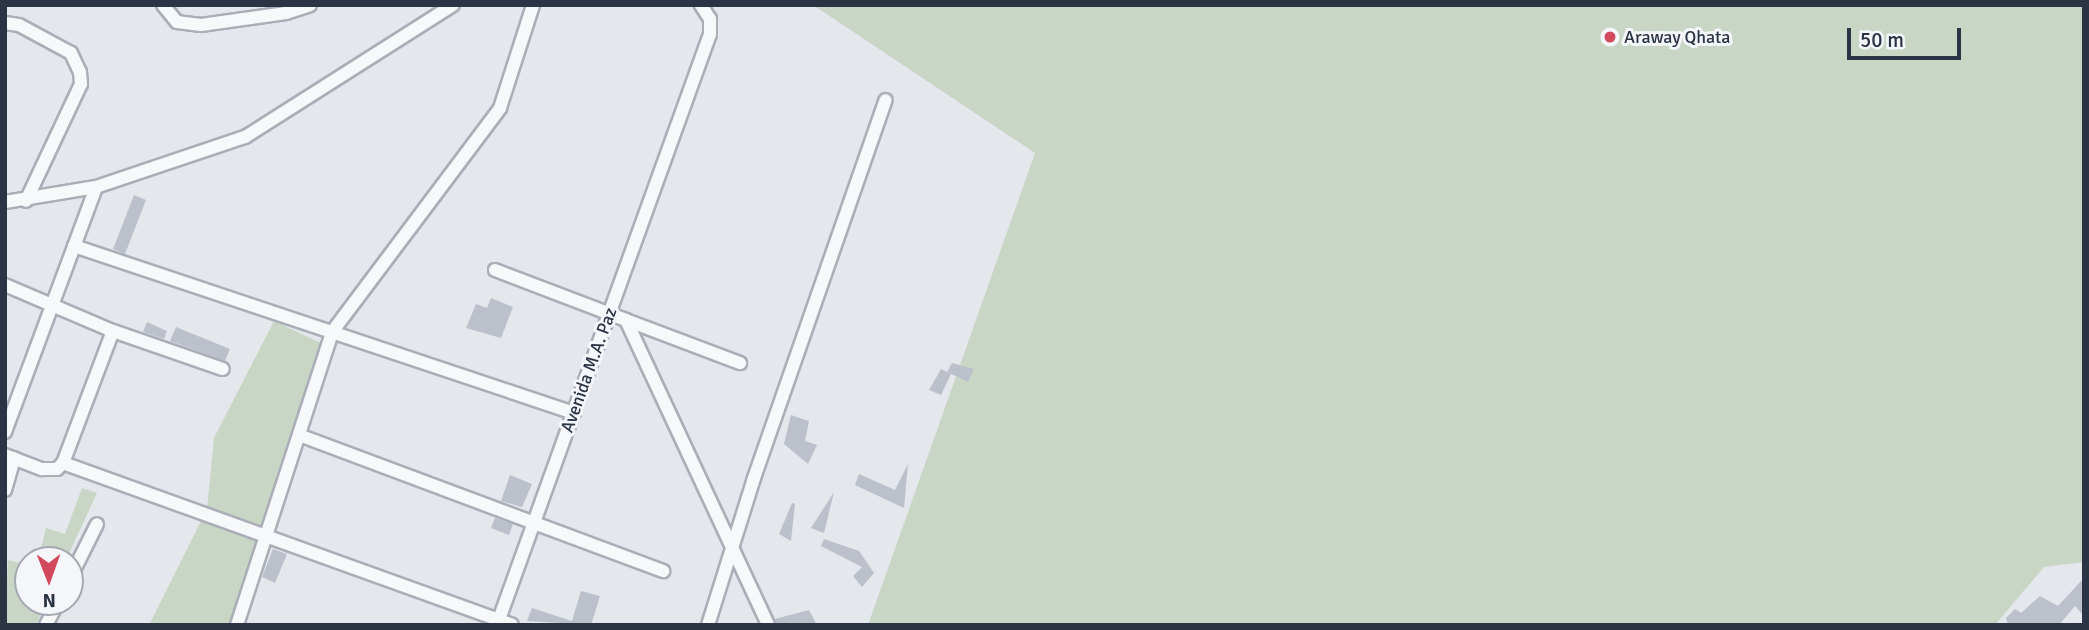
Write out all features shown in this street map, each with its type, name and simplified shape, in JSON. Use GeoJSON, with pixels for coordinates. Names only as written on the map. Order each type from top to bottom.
{"type":"FeatureCollection","features":[{"type":"Feature","properties":{"kind":"street"},"geometry":{"type":"LineString","coordinates":[[163,5],[177,22],[188,25],[286,13],[310,5]]}},
{"type":"Feature","properties":{"kind":"street"},"geometry":{"type":"LineString","coordinates":[[5,202],[26,201],[96,187],[245,137],[453,5]]}},
{"type":"Feature","properties":{"kind":"street"},"geometry":{"type":"LineString","coordinates":[[237,625],[268,538],[332,332],[500,108],[533,5]]}},
{"type":"Feature","properties":{"kind":"street","name":"Avenida M.A. Paz"},"geometry":{"type":"LineString","coordinates":[[498,623],[611,311],[678,115],[710,34],[710,19],[701,5]]}},
{"type":"Feature","properties":{"kind":"street"},"geometry":{"type":"LineString","coordinates":[[5,23],[19,25],[71,53],[80,72],[80,85],[26,201]]}},
{"type":"Feature","properties":{"kind":"street"},"geometry":{"type":"LineString","coordinates":[[708,625],[886,100]]}},
{"type":"Feature","properties":{"kind":"street"},"geometry":{"type":"LineString","coordinates":[[5,432],[96,187]]}},
{"type":"Feature","properties":{"kind":"street"},"geometry":{"type":"LineString","coordinates":[[74,246],[574,413]]}},
{"type":"Feature","properties":{"kind":"street"},"geometry":{"type":"LineString","coordinates":[[495,270],[611,311],[626,320],[740,363]]}},
{"type":"Feature","properties":{"kind":"street"},"geometry":{"type":"LineString","coordinates":[[5,285],[113,331],[223,369]]}},
{"type":"Feature","properties":{"kind":"street"},"geometry":{"type":"LineString","coordinates":[[626,320],[768,625]]}},
{"type":"Feature","properties":{"kind":"street"},"geometry":{"type":"LineString","coordinates":[[5,490],[10,457],[42,469],[57,469],[63,463],[113,331]]}},
{"type":"Feature","properties":{"kind":"street"},"geometry":{"type":"LineString","coordinates":[[299,435],[663,571]]}},
{"type":"Feature","properties":{"kind":"street"},"geometry":{"type":"LineString","coordinates":[[63,463],[498,623],[512,625]]}},
{"type":"Feature","properties":{"kind":"street"},"geometry":{"type":"LineString","coordinates":[[84,550],[97,524]]}},
{"type":"Feature","properties":{"kind":"green space"},"geometry":{"type":"Polygon","coordinates":[[[813,5],[2084,5],[2084,562],[2044,567],[1995,625],[868,625],[1035,153],[813,5]]]}},
{"type":"Feature","properties":{"kind":"green space"},"geometry":{"type":"Polygon","coordinates":[[[274,321],[323,344],[229,625],[149,625],[207,509],[214,438],[274,321]]]}},
{"type":"Feature","properties":{"kind":"green space"},"geometry":{"type":"Polygon","coordinates":[[[82,488],[97,493],[72,546],[42,546],[46,528],[65,534],[82,488]]]}},
{"type":"Feature","properties":{"kind":"green space"},"geometry":{"type":"Polygon","coordinates":[[[8,560],[14,562],[14,616],[40,616],[36,625],[5,625],[8,560]]]}},
{"type":"Feature","properties":{"kind":"building"},"geometry":{"type":"Polygon","coordinates":[[[134,195],[146,200],[125,254],[113,249],[134,195]]]}},
{"type":"Feature","properties":{"kind":"building"},"geometry":{"type":"Polygon","coordinates":[[[491,298],[513,307],[501,338],[466,328],[476,304],[487,308],[491,298]]]}},
{"type":"Feature","properties":{"kind":"building"},"geometry":{"type":"Polygon","coordinates":[[[147,322],[167,331],[164,339],[143,332],[147,322]]]}},
{"type":"Feature","properties":{"kind":"building"},"geometry":{"type":"Polygon","coordinates":[[[176,327],[230,349],[225,361],[170,341],[176,327]]]}},
{"type":"Feature","properties":{"kind":"building"},"geometry":{"type":"Polygon","coordinates":[[[952,363],[974,369],[968,382],[947,372],[952,363]]]}},
{"type":"Feature","properties":{"kind":"building"},"geometry":{"type":"Polygon","coordinates":[[[941,369],[951,374],[941,395],[929,390],[941,369]]]}},
{"type":"Feature","properties":{"kind":"building"},"geometry":{"type":"Polygon","coordinates":[[[791,415],[809,421],[805,441],[817,445],[808,464],[784,444],[791,415]]]}},
{"type":"Feature","properties":{"kind":"building"},"geometry":{"type":"Polygon","coordinates":[[[908,464],[904,508],[855,485],[859,474],[895,490],[908,464]]]}},
{"type":"Feature","properties":{"kind":"building"},"geometry":{"type":"Polygon","coordinates":[[[510,475],[532,484],[522,507],[501,501],[510,475]]]}},
{"type":"Feature","properties":{"kind":"building"},"geometry":{"type":"Polygon","coordinates":[[[834,492],[824,533],[811,528],[834,492]]]}},
{"type":"Feature","properties":{"kind":"building"},"geometry":{"type":"Polygon","coordinates":[[[792,503],[795,504],[791,541],[779,534],[792,503]]]}},
{"type":"Feature","properties":{"kind":"building"},"geometry":{"type":"Polygon","coordinates":[[[495,518],[513,524],[509,535],[491,528],[495,518]]]}},
{"type":"Feature","properties":{"kind":"building"},"geometry":{"type":"Polygon","coordinates":[[[824,539],[859,551],[874,573],[862,587],[853,576],[862,567],[821,546],[824,539]]]}},
{"type":"Feature","properties":{"kind":"building"},"geometry":{"type":"Polygon","coordinates":[[[273,549],[287,554],[275,583],[262,577],[273,549]]]}},
{"type":"Feature","properties":{"kind":"building"},"geometry":{"type":"Polygon","coordinates":[[[2084,578],[2084,616],[2075,606],[2059,625],[2008,625],[2006,618],[2015,609],[2021,613],[2040,596],[2058,606],[2084,578]]]}},
{"type":"Feature","properties":{"kind":"building"},"geometry":{"type":"Polygon","coordinates":[[[581,591],[600,596],[591,625],[527,621],[532,608],[572,621],[581,591]]]}},
{"type":"Feature","properties":{"kind":"building"},"geometry":{"type":"Polygon","coordinates":[[[809,610],[817,625],[777,625],[775,619],[809,610]]]}},
{"type":"Feature","properties":{"kind":"place","name":"Araway Qhata"},"geometry":{"type":"Point","coordinates":[1610,37]}}]}
